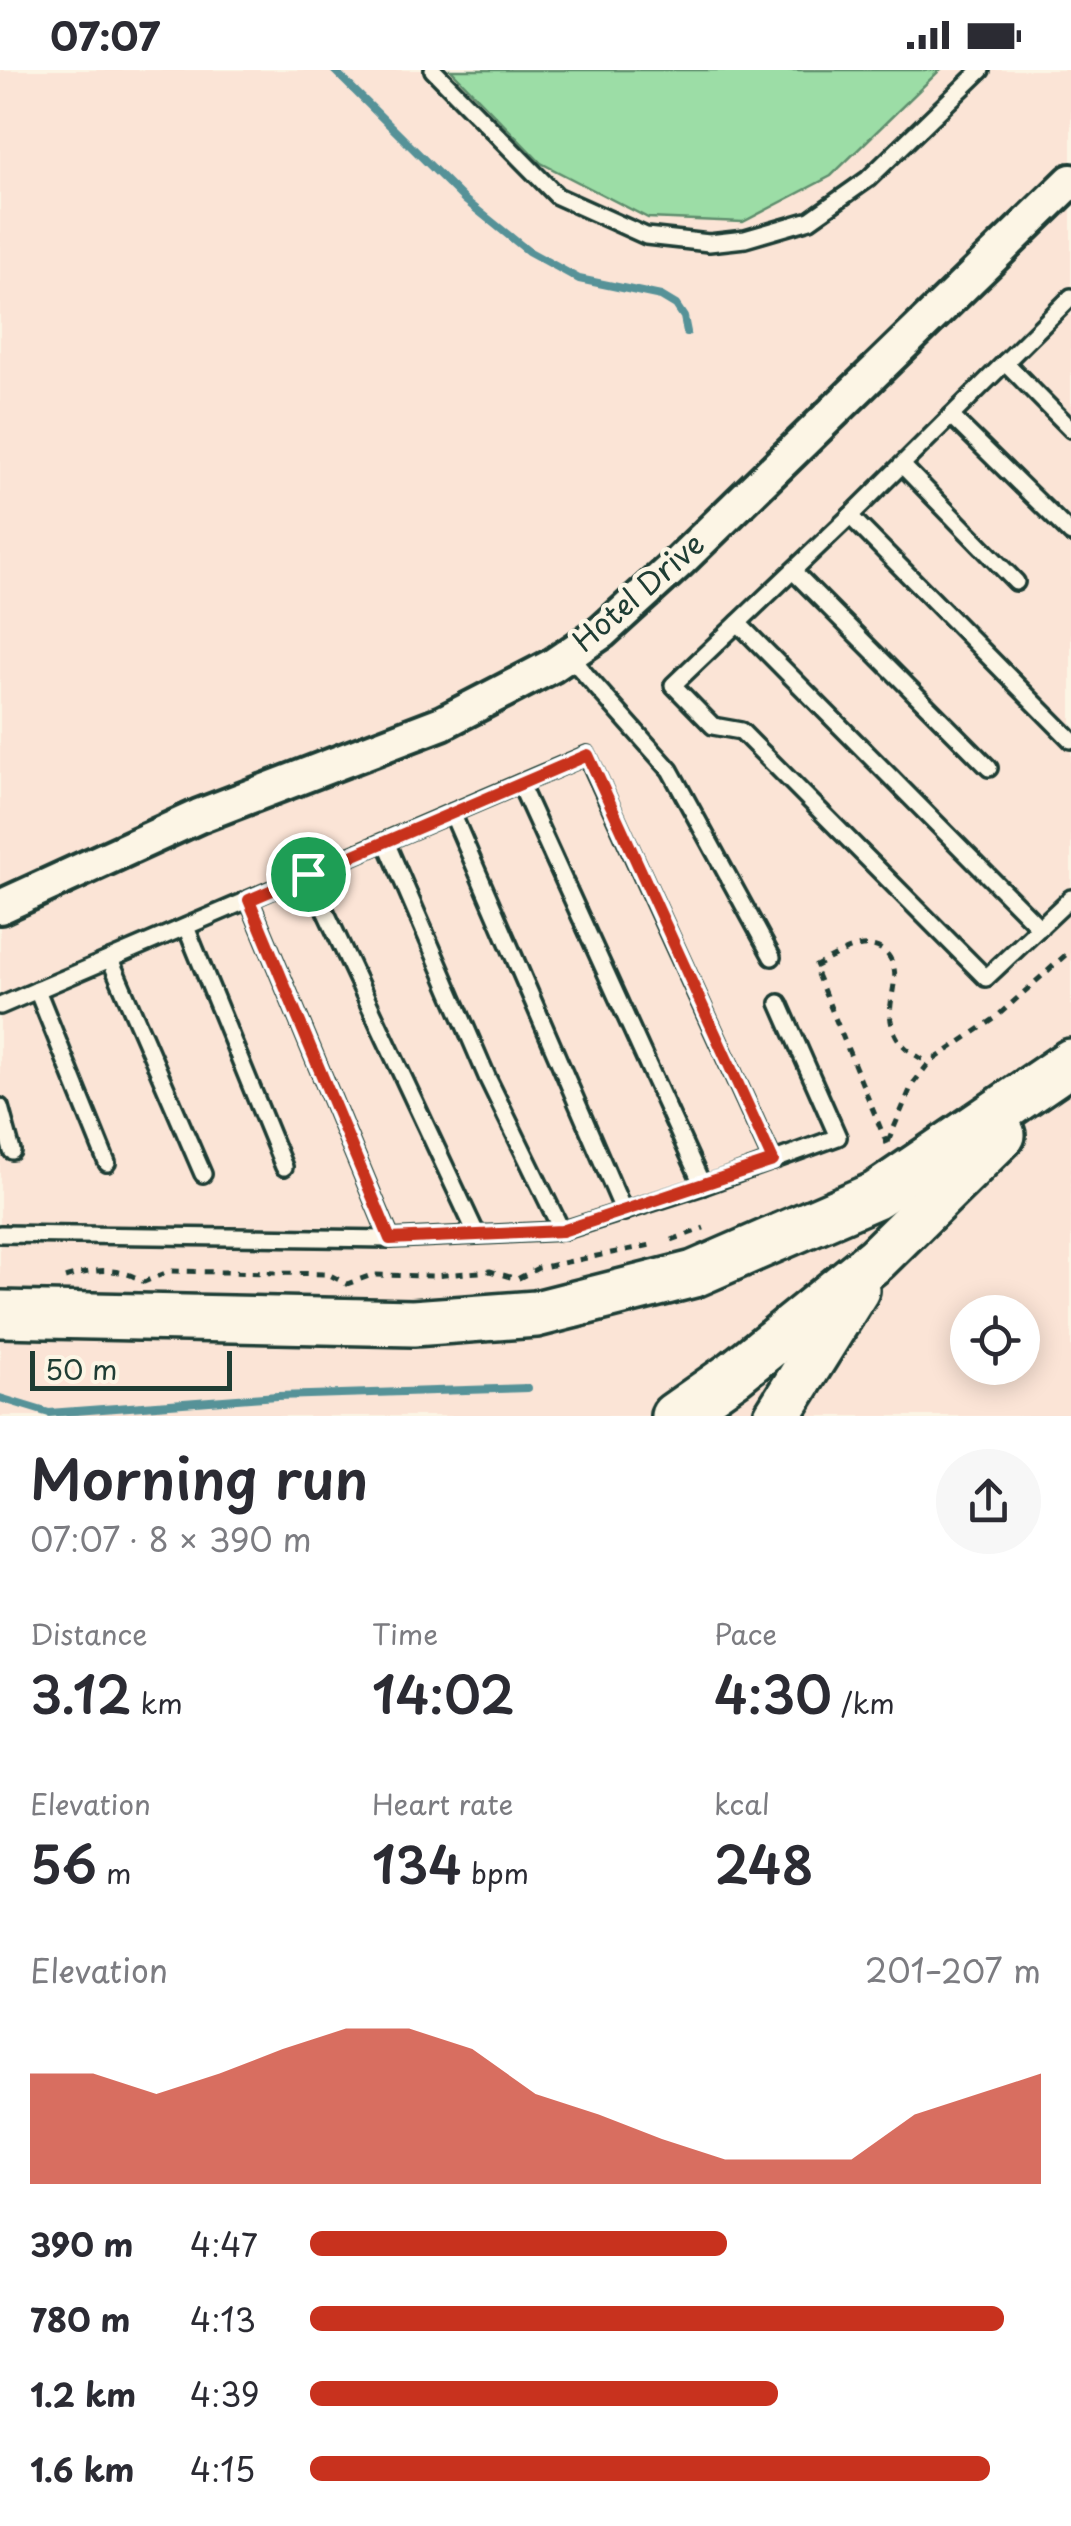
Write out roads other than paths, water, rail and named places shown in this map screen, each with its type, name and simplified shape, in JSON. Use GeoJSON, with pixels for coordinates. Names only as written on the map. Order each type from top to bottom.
{"type":"FeatureCollection","features":[{"type":"Feature","properties":{"kind":"main road"},"geometry":{"type":"LineString","coordinates":[[674,1416],[735,1373],[876,1259],[1071,1065]]}},
{"type":"Feature","properties":{"kind":"main road"},"geometry":{"type":"LineString","coordinates":[[0,1314],[413,1323],[536,1314],[694,1274],[876,1195],[1071,1065]]}},
{"type":"Feature","properties":{"kind":"main road"},"geometry":{"type":"LineString","coordinates":[[776,1416],[876,1259]]}},
{"type":"Feature","properties":{"kind":"street","name":"Hotel Drive"},"geometry":{"type":"LineString","coordinates":[[0,907],[199,816],[442,723],[498,697],[602,632],[1071,181]]}},
{"type":"Feature","properties":{"kind":"lane"},"geometry":{"type":"LineString","coordinates":[[434,70],[557,196],[646,236],[709,243],[746,239],[810,220],[868,179],[981,70]]}},
{"type":"Feature","properties":{"kind":"lane"},"geometry":{"type":"LineString","coordinates":[[1067,308],[1006,362],[673,685],[713,726],[740,731],[986,978],[1071,898]]}},
{"type":"Feature","properties":{"kind":"lane"},"geometry":{"type":"LineString","coordinates":[[1006,362],[1071,429]]}},
{"type":"Feature","properties":{"kind":"lane"},"geometry":{"type":"LineString","coordinates":[[951,416],[1071,534]]}},
{"type":"Feature","properties":{"kind":"lane"},"geometry":{"type":"LineString","coordinates":[[902,465],[1016,582]]}},
{"type":"Feature","properties":{"kind":"lane"},"geometry":{"type":"LineString","coordinates":[[850,516],[1071,740]]}},
{"type":"Feature","properties":{"kind":"lane"},"geometry":{"type":"LineString","coordinates":[[793,570],[989,768]]}},
{"type":"Feature","properties":{"kind":"lane"},"geometry":{"type":"LineString","coordinates":[[738,623],[1040,928]]}},
{"type":"Feature","properties":{"kind":"lane"},"geometry":{"type":"LineString","coordinates":[[568,655],[670,770],[772,957]]}},
{"type":"Feature","properties":{"kind":"lane"},"geometry":{"type":"LineString","coordinates":[[0,1006],[588,755],[773,1161]]}},
{"type":"Feature","properties":{"kind":"lane"},"geometry":{"type":"LineString","coordinates":[[520,784],[703,1186]]}},
{"type":"Feature","properties":{"kind":"lane"},"geometry":{"type":"LineString","coordinates":[[452,813],[624,1212]]}},
{"type":"Feature","properties":{"kind":"lane"},"geometry":{"type":"LineString","coordinates":[[386,842],[488,1079],[562,1231]]}},
{"type":"Feature","properties":{"kind":"lane"},"geometry":{"type":"LineString","coordinates":[[308,874],[477,1235]]}},
{"type":"Feature","properties":{"kind":"lane"},"geometry":{"type":"LineString","coordinates":[[249,900],[390,1239]]}},
{"type":"Feature","properties":{"kind":"lane"},"geometry":{"type":"LineString","coordinates":[[186,927],[284,1166]]}},
{"type":"Feature","properties":{"kind":"lane"},"geometry":{"type":"LineString","coordinates":[[110,959],[203,1174]]}},
{"type":"Feature","properties":{"kind":"lane"},"geometry":{"type":"LineString","coordinates":[[38,990],[108,1162]]}},
{"type":"Feature","properties":{"kind":"lane"},"geometry":{"type":"LineString","coordinates":[[0,1234],[390,1239],[562,1231],[838,1137],[779,1004]]}},
{"type":"Feature","properties":{"kind":"lane"},"geometry":{"type":"LineString","coordinates":[[0,1107],[12,1151]]}},
{"type":"Feature","properties":{"kind":"waterway"},"geometry":{"type":"LineString","coordinates":[[334,70],[465,200],[528,251],[579,279],[661,296],[676,305],[687,332]]}},
{"type":"Feature","properties":{"kind":"waterway"},"geometry":{"type":"LineString","coordinates":[[0,1398],[49,1413],[278,1396],[528,1388]]}}]}
